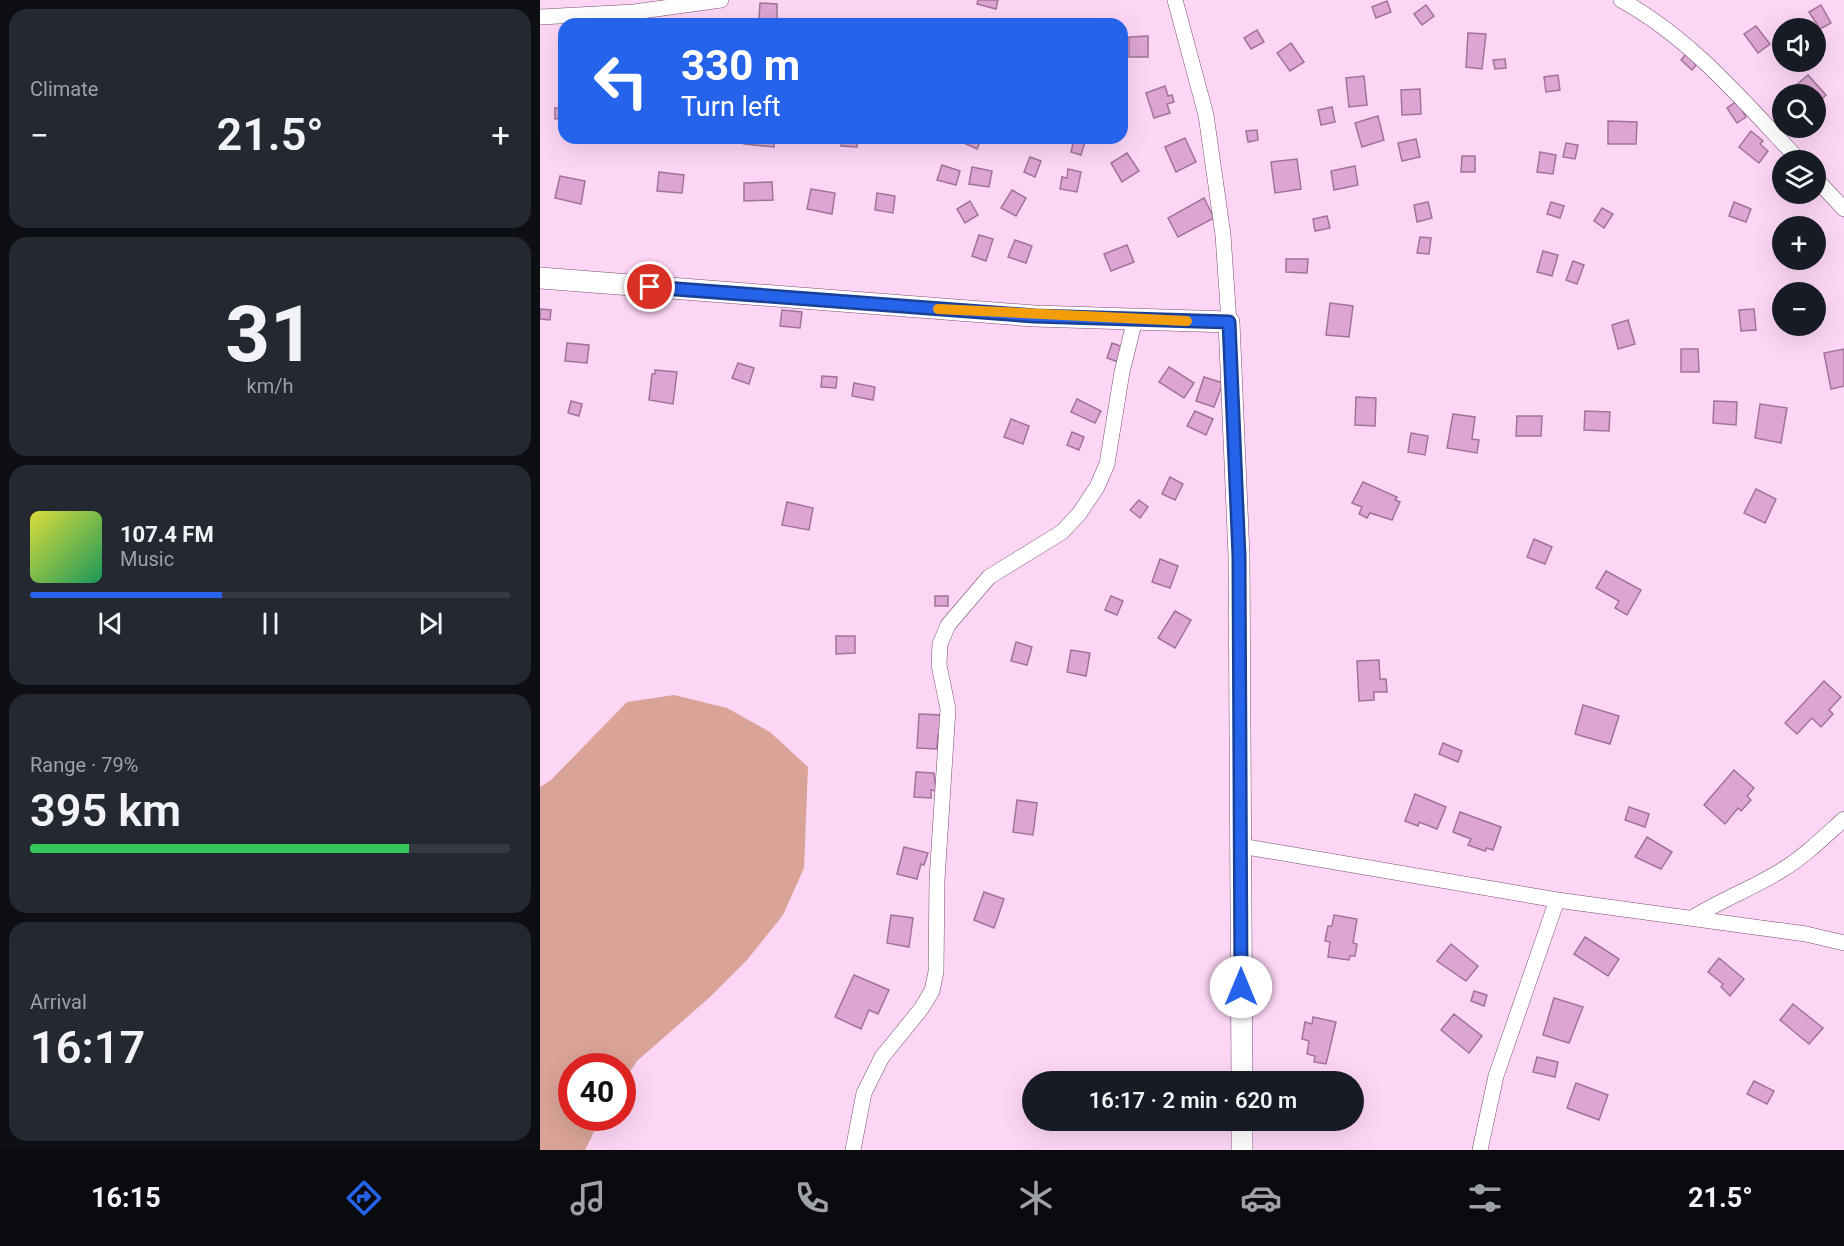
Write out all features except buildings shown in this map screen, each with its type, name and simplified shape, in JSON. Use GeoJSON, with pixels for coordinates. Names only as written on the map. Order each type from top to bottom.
{"type":"FeatureCollection","features":[{"type":"Feature","properties":{"kind":"street"},"geometry":{"type":"LineString","coordinates":[[540,17],[634,12],[721,0]]}},
{"type":"Feature","properties":{"kind":"street"},"geometry":{"type":"LineString","coordinates":[[1175,0],[1206,115],[1223,236],[1229,322],[1239,556],[1242,1071]]}},
{"type":"Feature","properties":{"kind":"street"},"geometry":{"type":"LineString","coordinates":[[1622,0],[1655,19],[1685,43],[1788,150]]}},
{"type":"Feature","properties":{"kind":"street"},"geometry":{"type":"LineString","coordinates":[[1826,190],[1844,209]]}},
{"type":"Feature","properties":{"kind":"street"},"geometry":{"type":"LineString","coordinates":[[540,278],[1011,314],[1229,322]]}},
{"type":"Feature","properties":{"kind":"street"},"geometry":{"type":"LineString","coordinates":[[853,1150],[864,1093],[882,1057],[921,1009],[932,991],[936,972],[937,880],[948,710],[939,665],[940,644],[948,625],[989,577],[1062,532],[1079,514],[1097,487],[1107,464],[1122,372],[1135,319]]}},
{"type":"Feature","properties":{"kind":"street"},"geometry":{"type":"LineString","coordinates":[[1692,918],[1782,870],[1809,851],[1844,819]]}},
{"type":"Feature","properties":{"kind":"street"},"geometry":{"type":"LineString","coordinates":[[1241,846],[1557,900],[1806,934],[1844,943]]}},
{"type":"Feature","properties":{"kind":"street"},"geometry":{"type":"LineString","coordinates":[[1480,1150],[1496,1076],[1557,900]]}},
{"type":"Feature","properties":{"kind":"street"},"geometry":{"type":"LineString","coordinates":[[1242,1131],[1242,1150]]}},
{"type":"Feature","properties":{"kind":"shaded area"},"geometry":{"type":"Polygon","coordinates":[[[674,695],[727,708],[770,732],[808,767],[804,868],[783,915],[747,960],[710,997],[636,1062],[636,1053],[558,1053],[558,1131],[594,1131],[585,1150],[540,1150],[540,787],[551,780],[627,702],[674,695]]]}},
{"type":"Feature","properties":{"kind":"slow traffic"},"geometry":{"type":"LineString","coordinates":[[938,309],[1034,316],[1187,321]]}},
{"type":"Feature","properties":{"kind":"route"},"geometry":{"type":"LineString","coordinates":[[650,287],[1034,316],[1229,322],[1239,556],[1241,987]]}}]}
